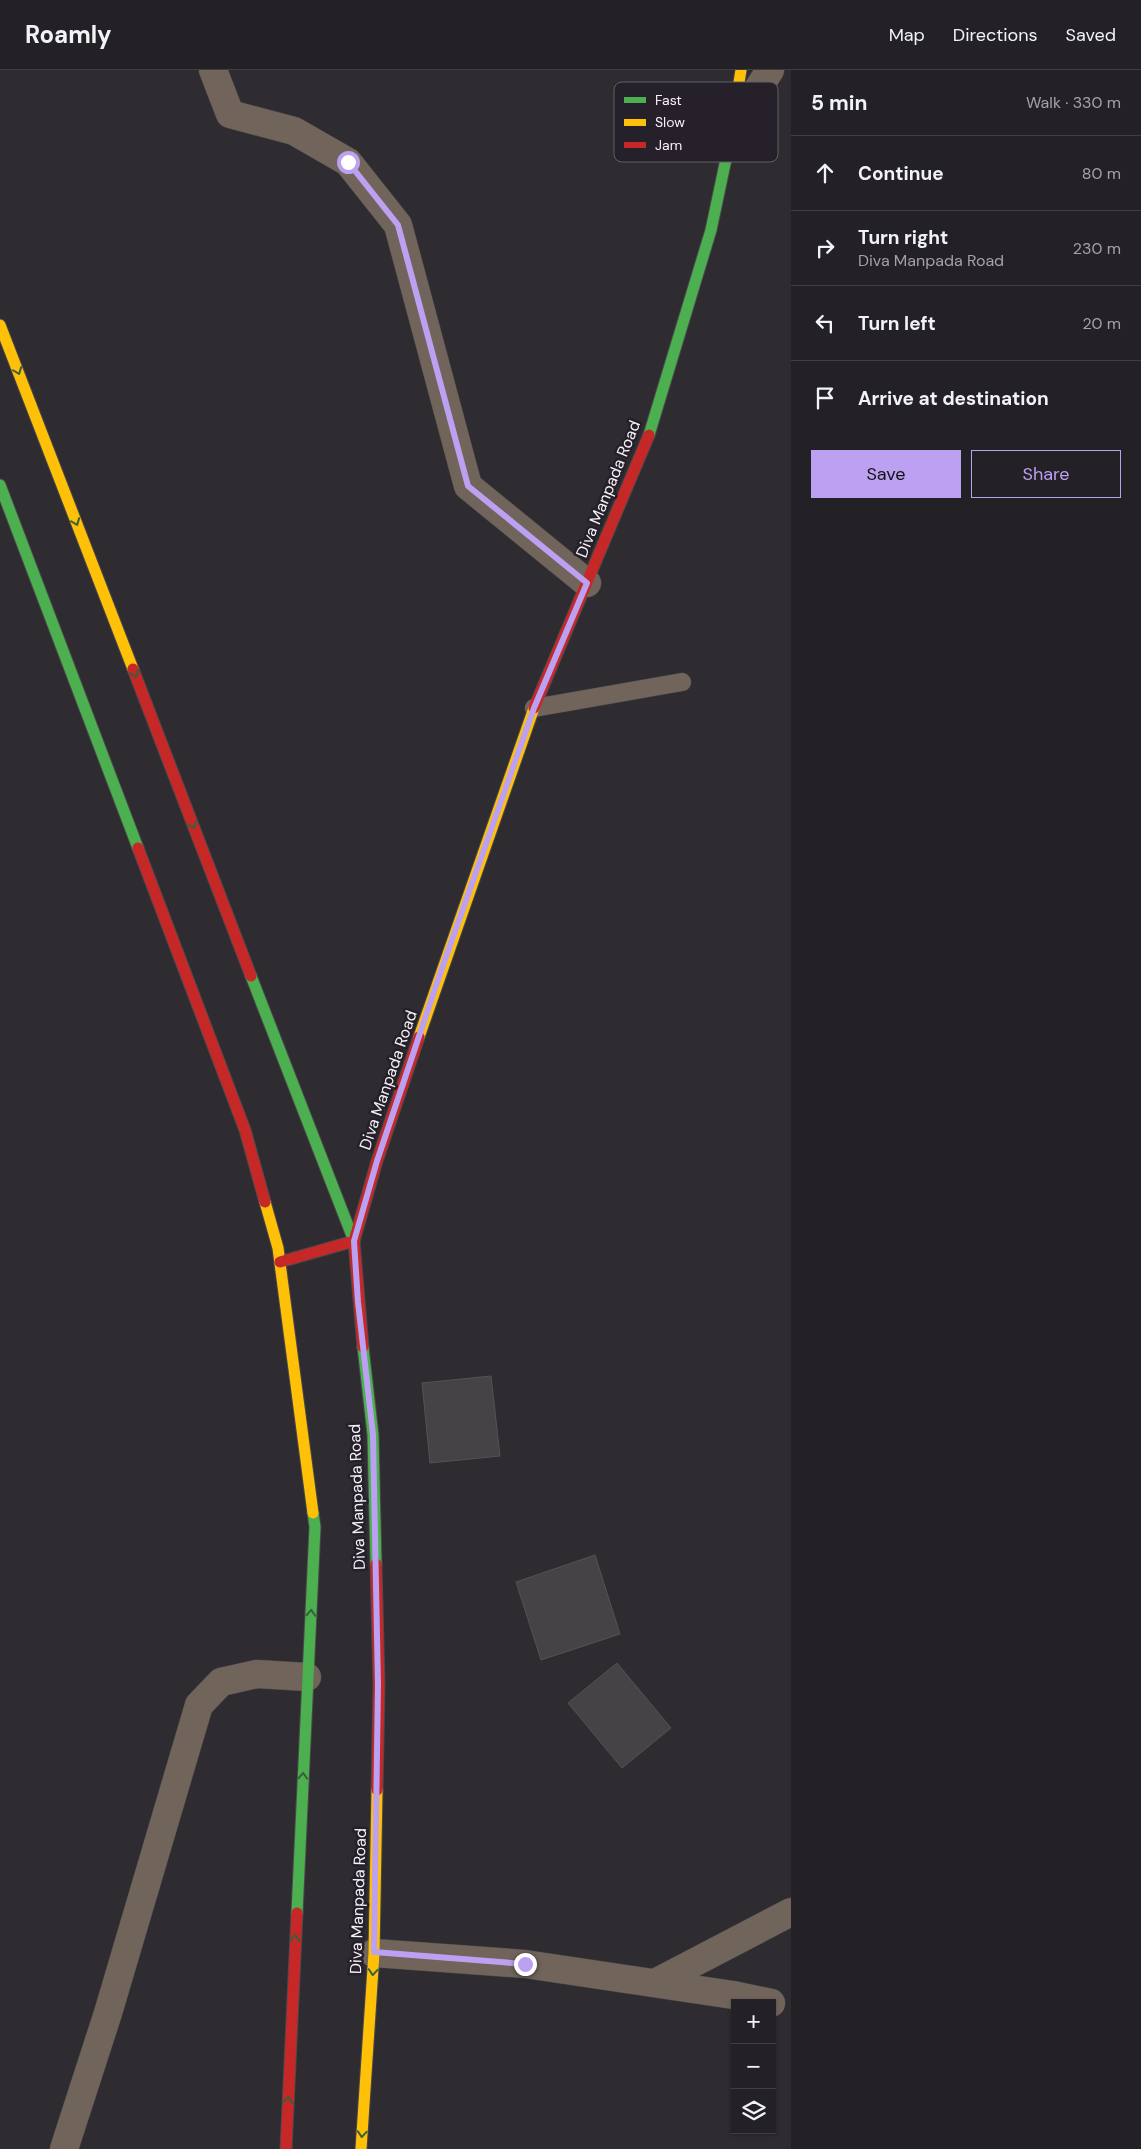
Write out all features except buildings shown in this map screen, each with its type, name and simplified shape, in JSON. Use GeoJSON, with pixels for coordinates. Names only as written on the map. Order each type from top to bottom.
{"type":"FeatureCollection","features":[{"type":"Feature","properties":{"kind":"street"},"geometry":{"type":"LineString","coordinates":[[213,70],[230,114],[294,131],[348,162],[398,225],[468,486],[587,583]]}},
{"type":"Feature","properties":{"kind":"street"},"geometry":{"type":"LineString","coordinates":[[762,82],[770,70]]}},
{"type":"Feature","properties":{"kind":"street","name":"Diva Manpada Road"},"geometry":{"type":"LineString","coordinates":[[361,2149],[374,1952],[378,1685],[373,1435],[358,1302],[354,1241],[377,1161],[440,974],[534,708],[650,432],[711,230],[725,162]]}},
{"type":"Feature","properties":{"kind":"street"},"geometry":{"type":"LineString","coordinates":[[0,325],[354,1241],[280,1262]]}},
{"type":"Feature","properties":{"kind":"street"},"geometry":{"type":"LineString","coordinates":[[0,485],[245,1130],[278,1248],[315,1527],[286,2149]]}},
{"type":"Feature","properties":{"kind":"street"},"geometry":{"type":"LineString","coordinates":[[64,2149],[110,2004],[199,1705],[221,1682],[257,1674],[308,1677]]}},
{"type":"Feature","properties":{"kind":"street"},"geometry":{"type":"LineString","coordinates":[[655,1984],[791,1912]]}},
{"type":"Feature","properties":{"kind":"street"},"geometry":{"type":"LineString","coordinates":[[374,1952],[525,1964],[747,1999]]}},
{"type":"Feature","properties":{"kind":"street"},"geometry":{"type":"LineString","coordinates":[[776,2004],[791,2007]]}},
{"type":"Feature","properties":{"kind":"lane"},"geometry":{"type":"LineString","coordinates":[[534,708],[682,682]]}},
{"type":"Feature","properties":{"kind":"traffic: fast"},"geometry":{"type":"LineString","coordinates":[[649,435],[711,230],[725,162]]}},
{"type":"Feature","properties":{"kind":"traffic: fast"},"geometry":{"type":"LineString","coordinates":[[0,485],[138,848]]}},
{"type":"Feature","properties":{"kind":"traffic: fast"},"geometry":{"type":"LineString","coordinates":[[251,976],[354,1241]]}},
{"type":"Feature","properties":{"kind":"traffic: fast"},"geometry":{"type":"LineString","coordinates":[[363,1347],[373,1435],[376,1564]]}},
{"type":"Feature","properties":{"kind":"traffic: fast"},"geometry":{"type":"LineString","coordinates":[[297,1913],[315,1527],[313,1513]]}},
{"type":"Feature","properties":{"kind":"traffic: slow"},"geometry":{"type":"LineString","coordinates":[[739,82],[741,70]]}},
{"type":"Feature","properties":{"kind":"traffic: slow"},"geometry":{"type":"LineString","coordinates":[[0,325],[133,669]]}},
{"type":"Feature","properties":{"kind":"traffic: slow"},"geometry":{"type":"LineString","coordinates":[[419,1037],[534,708]]}},
{"type":"Feature","properties":{"kind":"traffic: slow"},"geometry":{"type":"LineString","coordinates":[[265,1202],[278,1248],[313,1513]]}},
{"type":"Feature","properties":{"kind":"traffic: slow"},"geometry":{"type":"LineString","coordinates":[[361,2149],[374,1953],[377,1790]]}},
{"type":"Feature","properties":{"kind":"traffic: jam"},"geometry":{"type":"LineString","coordinates":[[534,708],[649,435]]}},
{"type":"Feature","properties":{"kind":"traffic: jam"},"geometry":{"type":"LineString","coordinates":[[133,669],[251,976]]}},
{"type":"Feature","properties":{"kind":"traffic: jam"},"geometry":{"type":"LineString","coordinates":[[138,848],[245,1130],[265,1202]]}},
{"type":"Feature","properties":{"kind":"traffic: jam"},"geometry":{"type":"LineString","coordinates":[[363,1347],[354,1241],[377,1161],[419,1037]]}},
{"type":"Feature","properties":{"kind":"traffic: jam"},"geometry":{"type":"LineString","coordinates":[[280,1262],[354,1241]]}},
{"type":"Feature","properties":{"kind":"traffic: jam"},"geometry":{"type":"LineString","coordinates":[[376,1564],[379,1685],[377,1790]]}},
{"type":"Feature","properties":{"kind":"traffic: jam"},"geometry":{"type":"LineString","coordinates":[[286,2149],[297,1913]]}},
{"type":"Feature","properties":{"kind":"route"},"geometry":{"type":"LineString","coordinates":[[348,162],[398,225],[468,486],[587,583],[534,708],[440,974],[377,1161],[354,1241],[358,1302],[373,1435],[378,1685],[374,1952],[525,1964]]}}]}
